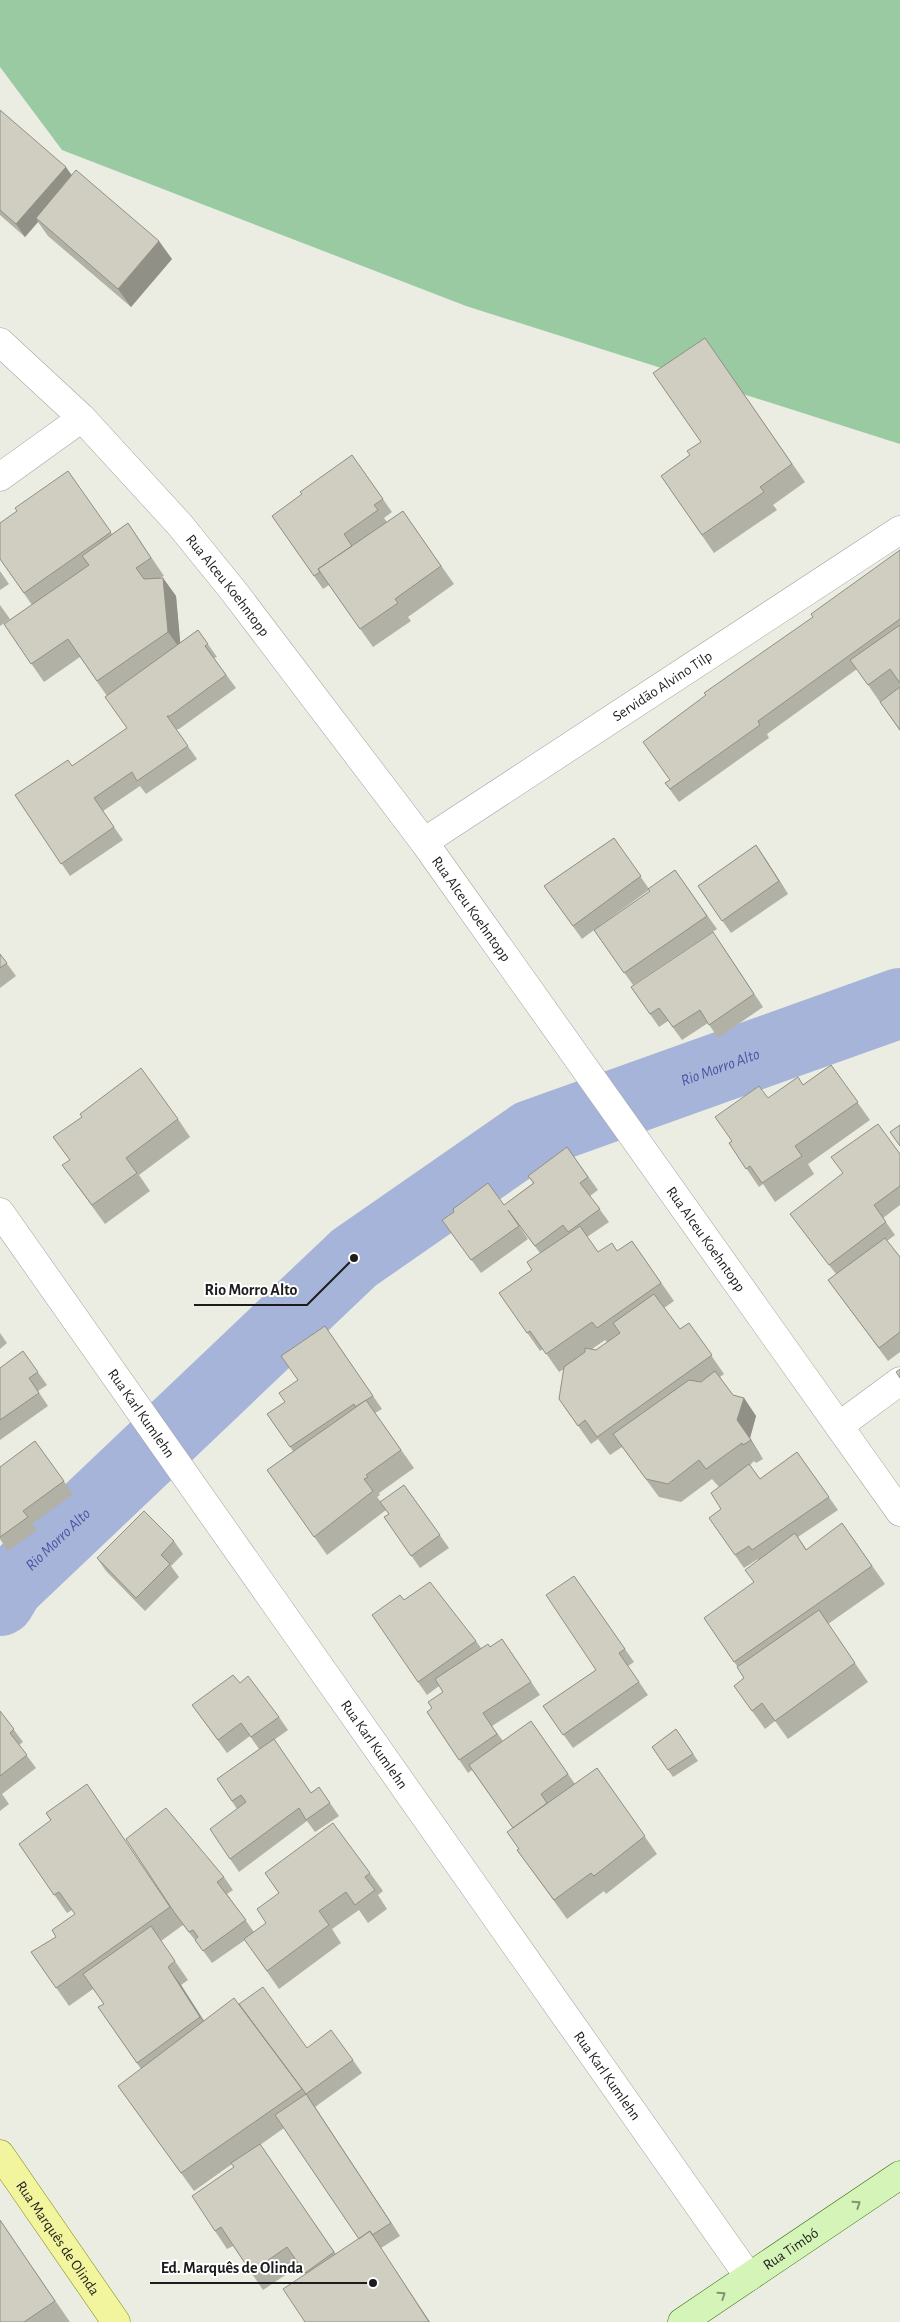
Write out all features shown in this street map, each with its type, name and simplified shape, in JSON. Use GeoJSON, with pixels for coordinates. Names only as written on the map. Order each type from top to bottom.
{"type":"FeatureCollection","features":[{"type":"Feature","properties":{"kind":"main road","name":"Rua Marquês de Olinda"},"geometry":{"type":"LineString","coordinates":[[0,2154],[116,2322]]}},
{"type":"Feature","properties":{"kind":"main road","name":"Rua Timbó"},"geometry":{"type":"LineString","coordinates":[[682,2322],[900,2175]]}},
{"type":"Feature","properties":{"kind":"street","name":"Rua Alceu Koehntopp"},"geometry":{"type":"LineString","coordinates":[[0,342],[82,418],[180,525],[235,593],[424,842],[900,1512]]}},
{"type":"Feature","properties":{"kind":"street"},"geometry":{"type":"LineString","coordinates":[[0,477],[82,418]]}},
{"type":"Feature","properties":{"kind":"street","name":"Servidão Alvino Tilp"},"geometry":{"type":"LineString","coordinates":[[424,842],[900,530]]}},
{"type":"Feature","properties":{"kind":"street","name":"Rua Karl Kumlehn"},"geometry":{"type":"LineString","coordinates":[[0,1212],[749,2277]]}},
{"type":"Feature","properties":{"kind":"street"},"geometry":{"type":"LineString","coordinates":[[839,1426],[900,1381]]}},
{"type":"Feature","properties":{"kind":"green space"},"geometry":{"type":"Polygon","coordinates":[[[0,0],[900,0],[900,444],[466,306],[62,150],[0,67],[0,0]]]}},
{"type":"Feature","properties":{"kind":"building"},"geometry":{"type":"Polygon","coordinates":[[[0,110],[66,167],[16,224],[0,210],[0,110]]]}},
{"type":"Feature","properties":{"kind":"building"},"geometry":{"type":"Polygon","coordinates":[[[76,170],[159,241],[118,289],[36,218],[76,170]]]}},
{"type":"Feature","properties":{"kind":"building"},"geometry":{"type":"Polygon","coordinates":[[[705,338],[792,464],[760,487],[764,492],[702,535],[661,476],[690,455],[687,451],[701,442],[653,373],[705,338]]]}},
{"type":"Feature","properties":{"kind":"building"},"geometry":{"type":"Polygon","coordinates":[[[352,455],[383,499],[374,505],[378,510],[344,534],[352,546],[318,569],[320,572],[314,576],[272,516],[302,494],[300,492],[352,455]]]}},
{"type":"Feature","properties":{"kind":"building"},"geometry":{"type":"Polygon","coordinates":[[[68,471],[111,532],[24,593],[0,559],[0,523],[17,511],[15,508],[68,471]]]}},
{"type":"Feature","properties":{"kind":"building"},"geometry":{"type":"Polygon","coordinates":[[[403,511],[441,566],[395,599],[398,603],[360,629],[318,569],[403,511]]]}},
{"type":"Feature","properties":{"kind":"building"},"geometry":{"type":"Polygon","coordinates":[[[128,523],[151,558],[136,568],[144,579],[163,578],[168,632],[97,681],[68,639],[31,664],[4,624],[89,565],[82,556],[128,523]]]}},
{"type":"Feature","properties":{"kind":"building"},"geometry":{"type":"Polygon","coordinates":[[[900,550],[900,619],[758,721],[760,725],[670,789],[665,783],[670,780],[643,742],[706,695],[704,693],[813,617],[811,614],[900,550]]]}},
{"type":"Feature","properties":{"kind":"building"},"geometry":{"type":"Polygon","coordinates":[[[900,625],[900,683],[890,669],[868,685],[850,660],[900,625]]]}},
{"type":"Feature","properties":{"kind":"building"},"geometry":{"type":"Polygon","coordinates":[[[198,630],[208,644],[205,646],[226,675],[170,716],[167,716],[188,746],[137,781],[132,772],[94,798],[114,827],[61,864],[15,795],[68,760],[72,766],[127,728],[105,697],[198,630]]]}},
{"type":"Feature","properties":{"kind":"building"},"geometry":{"type":"Polygon","coordinates":[[[900,687],[900,730],[880,702],[900,687]]]}},
{"type":"Feature","properties":{"kind":"building"},"geometry":{"type":"Polygon","coordinates":[[[614,838],[641,876],[573,926],[544,886],[614,838]]]}},
{"type":"Feature","properties":{"kind":"building"},"geometry":{"type":"Polygon","coordinates":[[[756,845],[779,881],[722,921],[698,886],[756,845]]]}},
{"type":"Feature","properties":{"kind":"building"},"geometry":{"type":"Polygon","coordinates":[[[675,870],[707,916],[624,973],[594,930],[650,891],[648,889],[675,870]]]}},
{"type":"Feature","properties":{"kind":"building"},"geometry":{"type":"Polygon","coordinates":[[[713,932],[754,994],[709,1025],[700,1010],[673,1027],[659,1008],[650,1014],[631,987],[713,932]]]}},
{"type":"Feature","properties":{"kind":"building"},"geometry":{"type":"Polygon","coordinates":[[[0,954],[7,963],[0,968],[0,954]]]}},
{"type":"Feature","properties":{"kind":"building"},"geometry":{"type":"Polygon","coordinates":[[[831,1065],[858,1102],[795,1146],[802,1156],[762,1183],[750,1166],[746,1169],[729,1143],[732,1141],[715,1117],[759,1086],[768,1098],[798,1077],[803,1085],[831,1065]]]}},
{"type":"Feature","properties":{"kind":"building"},"geometry":{"type":"Polygon","coordinates":[[[141,1068],[178,1119],[126,1158],[137,1173],[92,1205],[62,1165],[70,1160],[53,1137],[82,1117],[80,1114],[141,1068]]]}},
{"type":"Feature","properties":{"kind":"building"},"geometry":{"type":"Polygon","coordinates":[[[878,1124],[900,1154],[900,1186],[874,1205],[886,1222],[829,1265],[790,1214],[843,1173],[831,1157],[878,1124]]]}},
{"type":"Feature","properties":{"kind":"building"},"geometry":{"type":"Polygon","coordinates":[[[900,1125],[900,1146],[890,1132],[900,1125]]]}},
{"type":"Feature","properties":{"kind":"building"},"geometry":{"type":"Polygon","coordinates":[[[567,1147],[588,1177],[580,1183],[600,1209],[568,1232],[563,1225],[535,1246],[508,1210],[519,1226],[471,1260],[442,1220],[454,1212],[453,1209],[488,1183],[504,1205],[534,1183],[528,1176],[567,1147]]]}},
{"type":"Feature","properties":{"kind":"building"},"geometry":{"type":"Polygon","coordinates":[[[580,1226],[598,1252],[612,1243],[617,1251],[632,1241],[661,1283],[597,1328],[592,1322],[546,1354],[530,1331],[527,1333],[499,1293],[532,1270],[527,1262],[580,1226]]]}},
{"type":"Feature","properties":{"kind":"building"},"geometry":{"type":"Polygon","coordinates":[[[885,1238],[900,1257],[900,1332],[879,1348],[828,1280],[885,1238]]]}},
{"type":"Feature","properties":{"kind":"building"},"geometry":{"type":"Polygon","coordinates":[[[654,1294],[680,1329],[689,1323],[712,1355],[597,1437],[585,1420],[578,1426],[559,1399],[564,1367],[585,1352],[585,1348],[596,1350],[620,1333],[613,1323],[654,1294]]]}},
{"type":"Feature","properties":{"kind":"building"},"geometry":{"type":"Polygon","coordinates":[[[325,1326],[373,1396],[355,1407],[354,1404],[290,1447],[267,1414],[285,1402],[279,1393],[298,1380],[281,1356],[325,1326]]]}},
{"type":"Feature","properties":{"kind":"building"},"geometry":{"type":"Polygon","coordinates":[[[23,1351],[38,1372],[29,1378],[39,1393],[0,1420],[0,1368],[23,1351]]]}},
{"type":"Feature","properties":{"kind":"building"},"geometry":{"type":"Polygon","coordinates":[[[900,1369],[900,1378],[896,1372],[900,1369]]]}},
{"type":"Feature","properties":{"kind":"building"},"geometry":{"type":"Polygon","coordinates":[[[715,1371],[733,1395],[744,1398],[737,1420],[751,1440],[743,1445],[742,1443],[706,1469],[699,1460],[668,1484],[646,1479],[613,1434],[689,1380],[701,1382],[715,1371]]]}},
{"type":"Feature","properties":{"kind":"building"},"geometry":{"type":"Polygon","coordinates":[[[366,1400],[401,1450],[366,1475],[368,1477],[364,1479],[373,1491],[314,1537],[267,1470],[366,1400]]]}},
{"type":"Feature","properties":{"kind":"building"},"geometry":{"type":"Polygon","coordinates":[[[35,1441],[64,1481],[23,1511],[28,1517],[0,1537],[0,1467],[35,1441]]]}},
{"type":"Feature","properties":{"kind":"building"},"geometry":{"type":"Polygon","coordinates":[[[797,1452],[829,1497],[752,1550],[749,1546],[735,1555],[709,1518],[721,1509],[711,1493],[749,1464],[760,1479],[797,1452]]]}},
{"type":"Feature","properties":{"kind":"building"},"geometry":{"type":"Polygon","coordinates":[[[404,1485],[440,1535],[411,1556],[384,1517],[389,1514],[380,1502],[404,1485]]]}},
{"type":"Feature","properties":{"kind":"building"},"geometry":{"type":"Polygon","coordinates":[[[144,1511],[174,1541],[161,1555],[170,1564],[136,1598],[97,1558],[144,1511]]]}},
{"type":"Feature","properties":{"kind":"building"},"geometry":{"type":"Polygon","coordinates":[[[842,1523],[872,1566],[734,1662],[704,1618],[754,1582],[745,1570],[795,1533],[806,1550],[842,1523]]]}},
{"type":"Feature","properties":{"kind":"building"},"geometry":{"type":"Polygon","coordinates":[[[574,1576],[625,1649],[619,1653],[639,1682],[563,1735],[543,1706],[596,1670],[546,1595],[574,1576]]]}},
{"type":"Feature","properties":{"kind":"building"},"geometry":{"type":"Polygon","coordinates":[[[430,1582],[476,1641],[418,1682],[372,1615],[400,1595],[404,1600],[430,1582]]]}},
{"type":"Feature","properties":{"kind":"building"},"geometry":{"type":"Polygon","coordinates":[[[819,1610],[855,1663],[775,1721],[762,1703],[752,1711],[734,1686],[744,1678],[737,1667],[819,1610]]]}},
{"type":"Feature","properties":{"kind":"building"},"geometry":{"type":"Polygon","coordinates":[[[502,1639],[531,1682],[483,1713],[497,1734],[459,1760],[427,1712],[432,1708],[428,1702],[443,1692],[435,1679],[488,1644],[490,1647],[502,1639]]]}},
{"type":"Feature","properties":{"kind":"building"},"geometry":{"type":"Polygon","coordinates":[[[233,1675],[240,1683],[248,1676],[279,1717],[251,1737],[241,1723],[218,1740],[192,1705],[233,1675]]]}},
{"type":"Feature","properties":{"kind":"building"},"geometry":{"type":"Polygon","coordinates":[[[0,1711],[14,1729],[10,1733],[27,1755],[0,1776],[0,1711]]]}},
{"type":"Feature","properties":{"kind":"building"},"geometry":{"type":"Polygon","coordinates":[[[531,1721],[568,1774],[541,1794],[547,1803],[513,1828],[469,1765],[531,1721]]]}},
{"type":"Feature","properties":{"kind":"building"},"geometry":{"type":"Polygon","coordinates":[[[676,1729],[693,1754],[668,1770],[652,1747],[676,1729]]]}},
{"type":"Feature","properties":{"kind":"building"},"geometry":{"type":"Polygon","coordinates":[[[274,1739],[311,1793],[319,1787],[330,1803],[306,1820],[299,1808],[230,1859],[210,1829],[246,1802],[241,1795],[232,1801],[217,1779],[274,1739]]]}},
{"type":"Feature","properties":{"kind":"building"},"geometry":{"type":"Polygon","coordinates":[[[597,1768],[645,1836],[594,1876],[591,1873],[554,1900],[517,1850],[519,1849],[507,1832],[597,1768]]]}},
{"type":"Feature","properties":{"kind":"building"},"geometry":{"type":"Polygon","coordinates":[[[87,1784],[170,1907],[56,1988],[31,1952],[56,1937],[52,1930],[75,1914],[59,1892],[54,1895],[19,1844],[51,1820],[46,1813],[87,1784]]]}},
{"type":"Feature","properties":{"kind":"building"},"geometry":{"type":"Polygon","coordinates":[[[166,1808],[224,1877],[217,1882],[246,1920],[203,1951],[195,1940],[198,1937],[193,1930],[189,1932],[174,1912],[126,1839],[166,1808]]]}},
{"type":"Feature","properties":{"kind":"building"},"geometry":{"type":"Polygon","coordinates":[[[333,1823],[370,1873],[365,1877],[375,1890],[355,1905],[346,1892],[319,1911],[329,1925],[267,1971],[244,1939],[266,1923],[257,1909],[279,1893],[265,1873],[333,1823]]]}},
{"type":"Feature","properties":{"kind":"building"},"geometry":{"type":"Polygon","coordinates":[[[151,1926],[175,1961],[168,1967],[200,2017],[137,2063],[98,2007],[104,2004],[83,1974],[151,1926]]]}},
{"type":"Feature","properties":{"kind":"building"},"geometry":{"type":"Polygon","coordinates":[[[263,1987],[307,2048],[331,2030],[353,2060],[306,2094],[239,2004],[263,1987]]]}},
{"type":"Feature","properties":{"kind":"building"},"geometry":{"type":"Polygon","coordinates":[[[234,1998],[302,2089],[181,2173],[118,2086],[234,1998]]]}},
{"type":"Feature","properties":{"kind":"building"},"geometry":{"type":"Polygon","coordinates":[[[306,2094],[391,2223],[372,2235],[370,2231],[359,2239],[275,2115],[306,2094]]]}},
{"type":"Feature","properties":{"kind":"building"},"geometry":{"type":"Polygon","coordinates":[[[260,2144],[334,2252],[305,2273],[287,2247],[251,2272],[221,2227],[215,2231],[192,2196],[234,2167],[231,2163],[260,2144]]]}},
{"type":"Feature","properties":{"kind":"building"},"geometry":{"type":"Polygon","coordinates":[[[0,2220],[55,2301],[24,2322],[0,2322],[0,2220]]]}},
{"type":"Feature","properties":{"kind":"building"},"geometry":{"type":"Polygon","coordinates":[[[370,2231],[429,2322],[305,2322],[283,2289],[370,2231]]]}},
{"type":"Feature","properties":{"kind":"waterway","name":"Rio Morro Alto"},"geometry":{"type":"LineString","coordinates":[[0,1601],[9,1586],[354,1258],[531,1135],[900,1003]]}},
{"type":"Feature","properties":{"kind":"place","name":"Rio Morro Alto"},"geometry":{"type":"Point","coordinates":[354,1258]}},
{"type":"Feature","properties":{"kind":"place","name":"Ed. Marquês de Olinda"},"geometry":{"type":"Point","coordinates":[373,2283]}}]}
